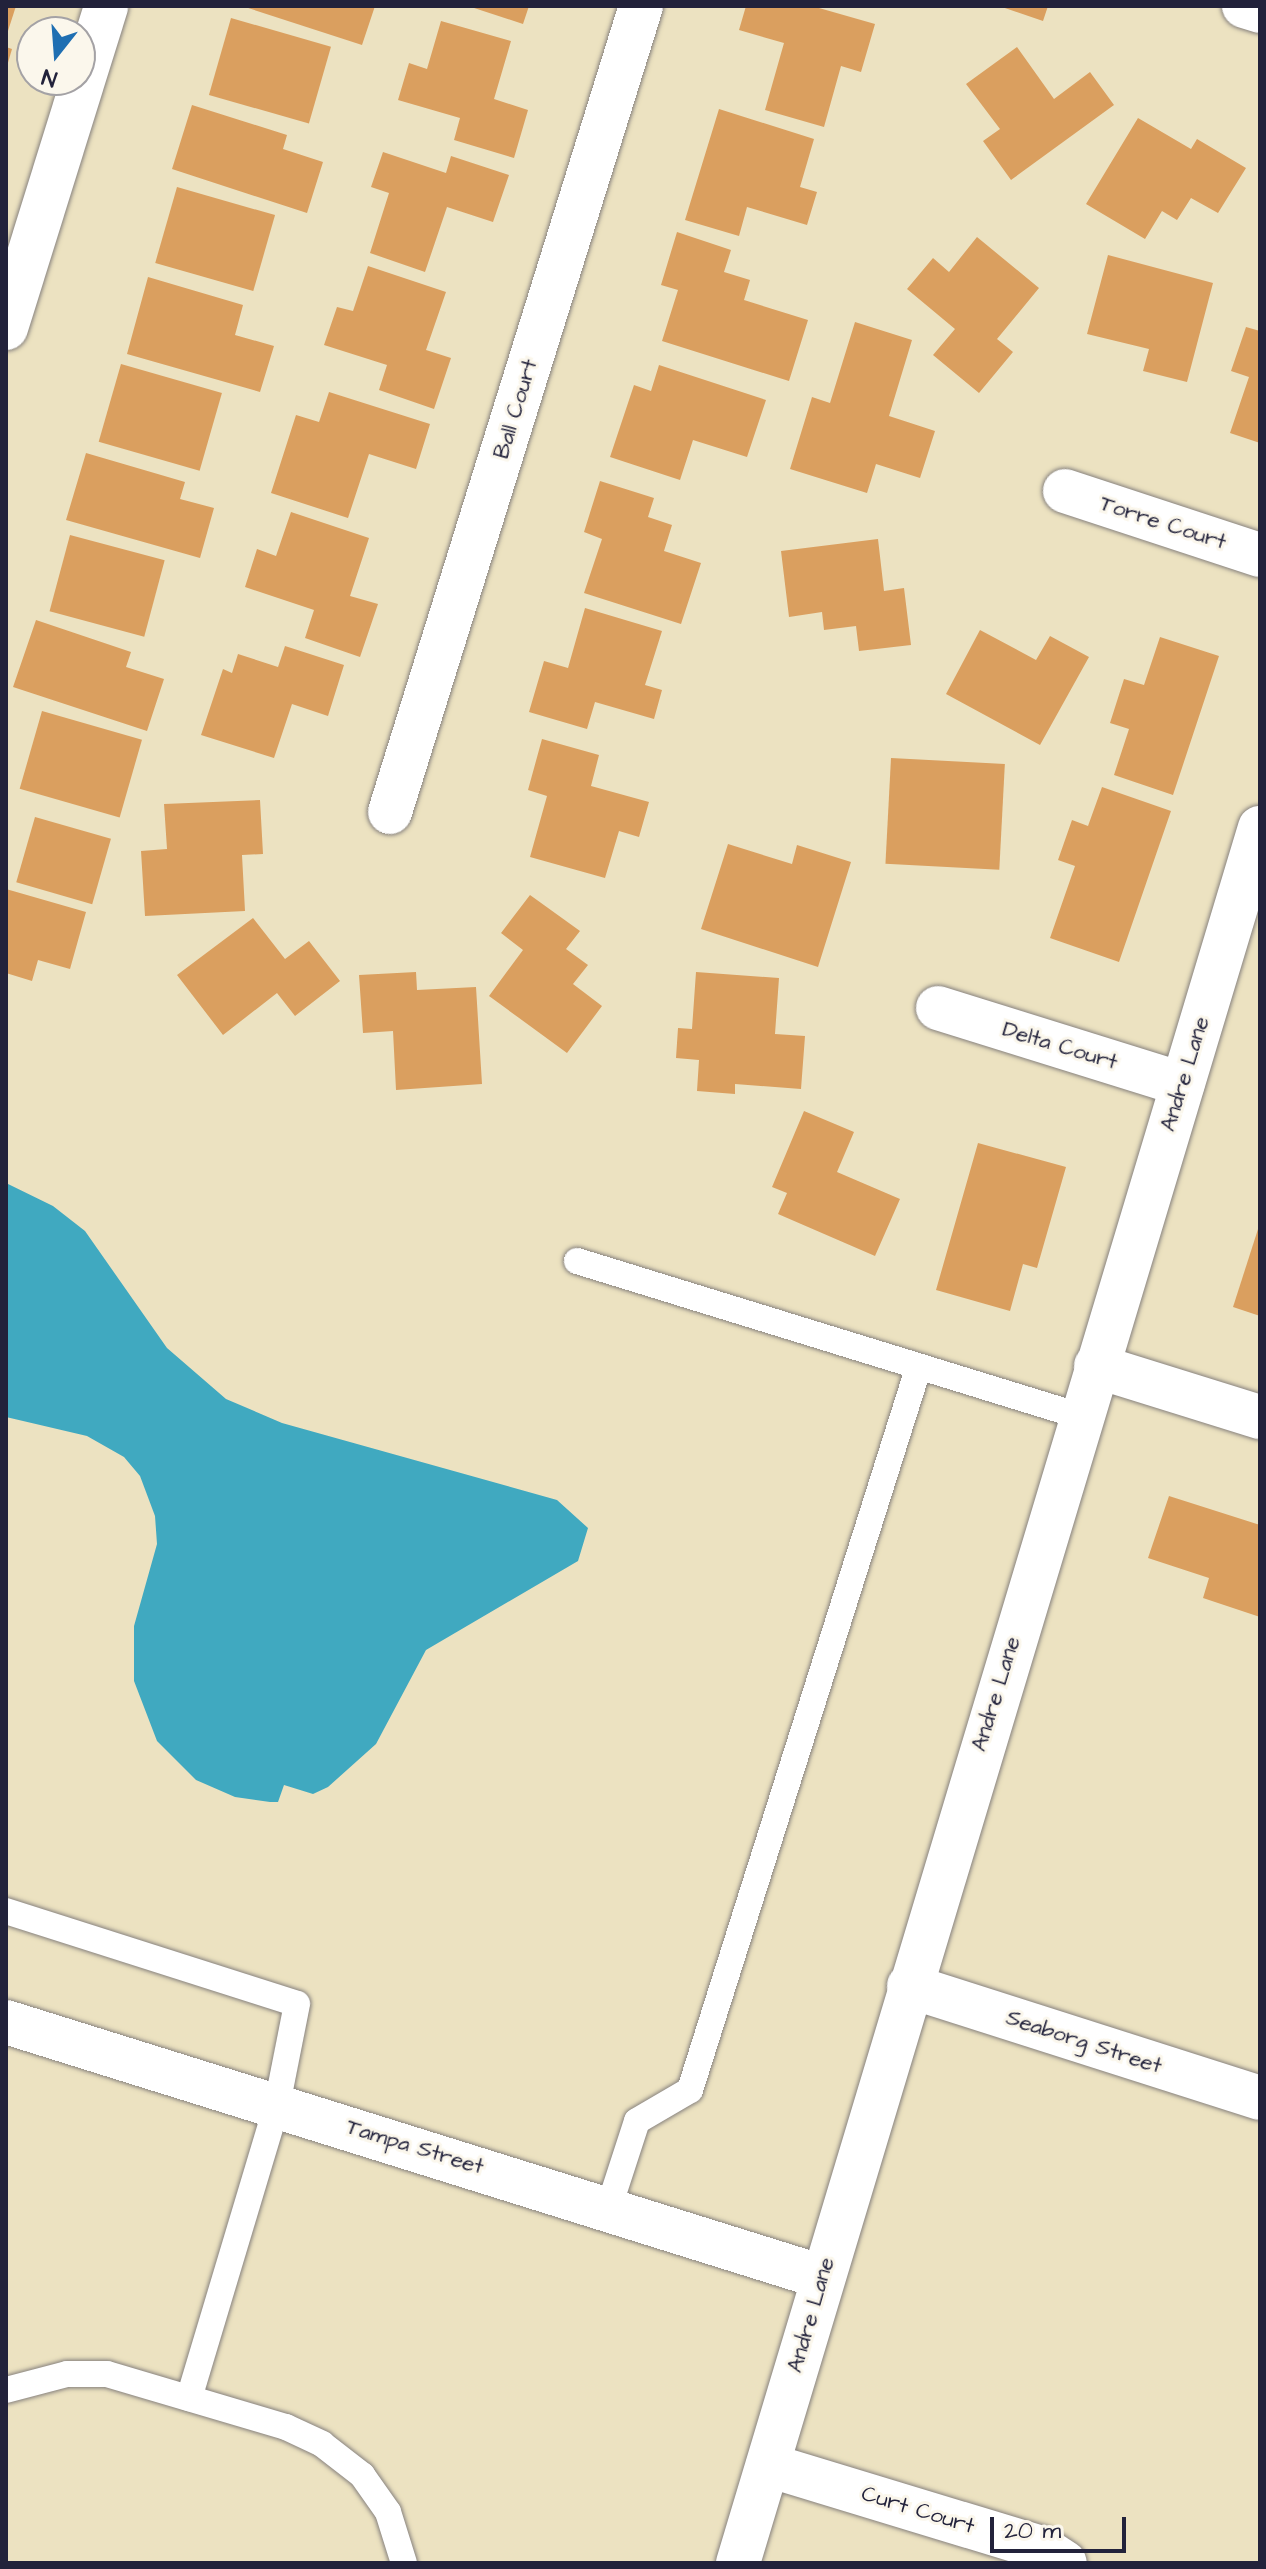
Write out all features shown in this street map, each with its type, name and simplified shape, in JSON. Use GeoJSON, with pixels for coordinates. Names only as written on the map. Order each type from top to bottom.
{"type":"FeatureCollection","features":[{"type":"Feature","properties":{"kind":"street"},"geometry":{"type":"LineString","coordinates":[[6,328],[106,6]]}},
{"type":"Feature","properties":{"kind":"street","name":"Ball Court"},"geometry":{"type":"LineString","coordinates":[[390,812],[641,6]]}},
{"type":"Feature","properties":{"kind":"street"},"geometry":{"type":"LineString","coordinates":[[1244,6],[1260,11]]}},
{"type":"Feature","properties":{"kind":"street","name":"Torre Court"},"geometry":{"type":"LineString","coordinates":[[1065,491],[1260,555]]}},
{"type":"Feature","properties":{"kind":"street","name":"Andre Lane"},"geometry":{"type":"LineString","coordinates":[[738,2563],[1080,1416],[1260,828]]}},
{"type":"Feature","properties":{"kind":"street","name":"Delta Court"},"geometry":{"type":"LineString","coordinates":[[938,1008],[1182,1084]]}},
{"type":"Feature","properties":{"kind":"street"},"geometry":{"type":"LineString","coordinates":[[1096,1366],[1260,1417]]}},
{"type":"Feature","properties":{"kind":"street","name":"Seaborg Street"},"geometry":{"type":"LineString","coordinates":[[909,1986],[1260,2098]]}},
{"type":"Feature","properties":{"kind":"street","name":"Tampa Street"},"geometry":{"type":"LineString","coordinates":[[6,2022],[609,2207],[822,2277]]}},
{"type":"Feature","properties":{"kind":"street","name":"Curt Court"},"geometry":{"type":"LineString","coordinates":[[768,2465],[1042,2548],[1065,2563]]}},
{"type":"Feature","properties":{"kind":"lane"},"geometry":{"type":"LineString","coordinates":[[577,1261],[1080,1416]]}},
{"type":"Feature","properties":{"kind":"lane"},"geometry":{"type":"LineString","coordinates":[[609,2207],[637,2121],[690,2090],[919,1366]]}},
{"type":"Feature","properties":{"kind":"lane"},"geometry":{"type":"LineString","coordinates":[[6,1911],[297,2004],[277,2105],[189,2398]]}},
{"type":"Feature","properties":{"kind":"lane"},"geometry":{"type":"LineString","coordinates":[[6,2390],[48,2377],[87,2373],[118,2376],[286,2427],[350,2463],[388,2512],[404,2563]]}},
{"type":"Feature","properties":{"kind":"water"},"geometry":{"type":"Polygon","coordinates":[[[6,1183],[53,1206],[85,1231],[167,1348],[226,1399],[282,1423],[557,1500],[588,1528],[578,1561],[426,1650],[376,1744],[328,1787],[313,1794],[284,1785],[278,1802],[270,1802],[235,1797],[196,1780],[157,1741],[134,1681],[134,1626],[157,1544],[155,1516],[140,1476],[124,1457],[87,1436],[6,1417],[6,1183]]]}},
{"type":"Feature","properties":{"kind":"building"},"geometry":{"type":"Polygon","coordinates":[[[6,6],[16,6],[7,34],[6,34],[6,6]]]}},
{"type":"Feature","properties":{"kind":"building"},"geometry":{"type":"Polygon","coordinates":[[[242,6],[375,6],[362,45],[242,6]]]}},
{"type":"Feature","properties":{"kind":"building"},"geometry":{"type":"Polygon","coordinates":[[[468,6],[529,6],[523,24],[468,6]]]}},
{"type":"Feature","properties":{"kind":"building"},"geometry":{"type":"Polygon","coordinates":[[[746,6],[812,6],[875,24],[861,72],[841,66],[824,127],[765,110],[784,43],[739,30],[746,6]]]}},
{"type":"Feature","properties":{"kind":"building"},"geometry":{"type":"Polygon","coordinates":[[[999,6],[1048,6],[1043,21],[999,6]]]}},
{"type":"Feature","properties":{"kind":"building"},"geometry":{"type":"Polygon","coordinates":[[[231,18],[331,47],[309,124],[209,95],[231,18]]]}},
{"type":"Feature","properties":{"kind":"building"},"geometry":{"type":"Polygon","coordinates":[[[441,21],[511,41],[494,99],[528,110],[514,158],[454,140],[460,118],[398,100],[409,63],[427,69],[441,21]]]}},
{"type":"Feature","properties":{"kind":"building"},"geometry":{"type":"Polygon","coordinates":[[[6,47],[12,49],[7,66],[6,66],[6,47]]]}},
{"type":"Feature","properties":{"kind":"building"},"geometry":{"type":"Polygon","coordinates":[[[1017,47],[1054,99],[1090,72],[1114,105],[1011,180],[983,141],[1000,129],[966,84],[1017,47]]]}},
{"type":"Feature","properties":{"kind":"building"},"geometry":{"type":"Polygon","coordinates":[[[192,105],[287,135],[283,149],[323,162],[307,213],[172,169],[192,105]]]}},
{"type":"Feature","properties":{"kind":"building"},"geometry":{"type":"Polygon","coordinates":[[[719,109],[814,139],[800,187],[817,192],[807,225],[747,207],[739,236],[685,220],[719,109]]]}},
{"type":"Feature","properties":{"kind":"building"},"geometry":{"type":"Polygon","coordinates":[[[1138,118],[1191,149],[1197,139],[1246,168],[1218,213],[1191,198],[1177,220],[1162,211],[1145,239],[1086,204],[1138,118]]]}},
{"type":"Feature","properties":{"kind":"building"},"geometry":{"type":"Polygon","coordinates":[[[383,152],[446,173],[451,156],[509,175],[493,222],[447,207],[425,272],[370,253],[389,193],[371,187],[383,152]]]}},
{"type":"Feature","properties":{"kind":"building"},"geometry":{"type":"Polygon","coordinates":[[[177,187],[275,215],[253,291],[155,263],[177,187]]]}},
{"type":"Feature","properties":{"kind":"building"},"geometry":{"type":"Polygon","coordinates":[[[677,232],[731,250],[724,272],[750,280],[744,300],[808,320],[789,381],[662,341],[678,290],[661,285],[677,232]]]}},
{"type":"Feature","properties":{"kind":"building"},"geometry":{"type":"Polygon","coordinates":[[[977,237],[1039,288],[997,339],[1013,352],[979,393],[933,355],[955,329],[907,289],[933,258],[949,272],[977,237]]]}},
{"type":"Feature","properties":{"kind":"building"},"geometry":{"type":"Polygon","coordinates":[[[1108,255],[1213,283],[1187,382],[1143,371],[1149,349],[1087,334],[1108,255]]]}},
{"type":"Feature","properties":{"kind":"building"},"geometry":{"type":"Polygon","coordinates":[[[368,266],[446,292],[426,350],[451,358],[434,409],[379,390],[387,365],[324,345],[337,307],[353,311],[368,266]]]}},
{"type":"Feature","properties":{"kind":"building"},"geometry":{"type":"Polygon","coordinates":[[[148,277],[243,305],[235,335],[274,346],[260,392],[127,354],[148,277]]]}},
{"type":"Feature","properties":{"kind":"building"},"geometry":{"type":"Polygon","coordinates":[[[855,322],[912,340],[889,416],[935,431],[920,478],[876,464],[867,493],[790,469],[812,397],[830,403],[855,322]]]}},
{"type":"Feature","properties":{"kind":"building"},"geometry":{"type":"Polygon","coordinates":[[[1246,327],[1260,331],[1260,443],[1230,433],[1249,377],[1231,371],[1246,327]]]}},
{"type":"Feature","properties":{"kind":"building"},"geometry":{"type":"Polygon","coordinates":[[[121,364],[222,393],[200,471],[99,442],[121,364]]]}},
{"type":"Feature","properties":{"kind":"building"},"geometry":{"type":"Polygon","coordinates":[[[659,365],[766,400],[747,457],[693,440],[680,480],[610,457],[634,385],[651,391],[659,365]]]}},
{"type":"Feature","properties":{"kind":"building"},"geometry":{"type":"Polygon","coordinates":[[[329,392],[430,424],[416,469],[369,454],[348,518],[271,493],[296,415],[319,422],[329,392]]]}},
{"type":"Feature","properties":{"kind":"building"},"geometry":{"type":"Polygon","coordinates":[[[86,453],[185,482],[180,499],[214,508],[200,558],[66,520],[86,453]]]}},
{"type":"Feature","properties":{"kind":"building"},"geometry":{"type":"Polygon","coordinates":[[[600,481],[654,498],[648,517],[672,525],[664,551],[701,563],[681,624],[584,593],[602,539],[584,532],[600,481]]]}},
{"type":"Feature","properties":{"kind":"building"},"geometry":{"type":"Polygon","coordinates":[[[291,512],[369,538],[350,596],[378,604],[360,657],[305,638],[314,610],[245,587],[257,549],[276,556],[291,512]]]}},
{"type":"Feature","properties":{"kind":"building"},"geometry":{"type":"Polygon","coordinates":[[[70,535],[165,560],[144,637],[50,611],[70,535]]]}},
{"type":"Feature","properties":{"kind":"building"},"geometry":{"type":"Polygon","coordinates":[[[878,539],[884,591],[904,588],[911,645],[859,651],[856,626],[824,630],[822,612],[789,617],[781,551],[878,539]]]}},
{"type":"Feature","properties":{"kind":"building"},"geometry":{"type":"Polygon","coordinates":[[[585,608],[662,631],[645,685],[662,690],[654,719],[595,702],[587,729],[529,712],[544,661],[568,668],[585,608]]]}},
{"type":"Feature","properties":{"kind":"building"},"geometry":{"type":"Polygon","coordinates":[[[36,620],[131,652],[126,667],[164,679],[147,731],[13,687],[36,620]]]}},
{"type":"Feature","properties":{"kind":"building"},"geometry":{"type":"Polygon","coordinates":[[[980,630],[1036,660],[1050,636],[1089,657],[1040,745],[946,694],[980,630]]]}},
{"type":"Feature","properties":{"kind":"building"},"geometry":{"type":"Polygon","coordinates":[[[1160,637],[1219,656],[1173,795],[1114,775],[1129,729],[1110,723],[1124,679],[1144,685],[1160,637]]]}},
{"type":"Feature","properties":{"kind":"building"},"geometry":{"type":"Polygon","coordinates":[[[285,646],[344,665],[328,716],[292,704],[274,758],[201,735],[223,669],[232,673],[238,654],[278,667],[285,646]]]}},
{"type":"Feature","properties":{"kind":"building"},"geometry":{"type":"Polygon","coordinates":[[[42,711],[142,740],[120,818],[20,789],[42,711]]]}},
{"type":"Feature","properties":{"kind":"building"},"geometry":{"type":"Polygon","coordinates":[[[542,739],[599,755],[591,786],[649,802],[639,837],[619,831],[605,878],[530,857],[547,796],[528,790],[542,739]]]}},
{"type":"Feature","properties":{"kind":"building"},"geometry":{"type":"Polygon","coordinates":[[[891,758],[1005,764],[999,870],[885,864],[891,758]]]}},
{"type":"Feature","properties":{"kind":"building"},"geometry":{"type":"Polygon","coordinates":[[[1102,787],[1171,811],[1119,962],[1050,938],[1075,866],[1058,860],[1072,820],[1088,826],[1102,787]]]}},
{"type":"Feature","properties":{"kind":"building"},"geometry":{"type":"Polygon","coordinates":[[[260,800],[263,854],[242,855],[245,911],[145,916],[141,851],[167,849],[164,804],[260,800]]]}},
{"type":"Feature","properties":{"kind":"building"},"geometry":{"type":"Polygon","coordinates":[[[35,817],[111,839],[92,904],[16,882],[35,817]]]}},
{"type":"Feature","properties":{"kind":"building"},"geometry":{"type":"Polygon","coordinates":[[[728,844],[792,864],[797,845],[851,862],[818,967],[701,929],[728,844]]]}},
{"type":"Feature","properties":{"kind":"building"},"geometry":{"type":"Polygon","coordinates":[[[6,889],[86,912],[70,969],[38,960],[32,981],[6,973],[6,889]]]}},
{"type":"Feature","properties":{"kind":"building"},"geometry":{"type":"Polygon","coordinates":[[[530,895],[580,931],[566,949],[588,965],[573,984],[602,1006],[567,1053],[489,996],[523,950],[501,933],[530,895]]]}},
{"type":"Feature","properties":{"kind":"building"},"geometry":{"type":"Polygon","coordinates":[[[253,918],[285,959],[309,941],[340,981],[295,1016],[277,993],[223,1035],[177,975],[253,918]]]}},
{"type":"Feature","properties":{"kind":"building"},"geometry":{"type":"Polygon","coordinates":[[[416,972],[417,990],[476,987],[482,1084],[396,1090],[393,1031],[363,1033],[359,975],[416,972]]]}},
{"type":"Feature","properties":{"kind":"building"},"geometry":{"type":"Polygon","coordinates":[[[696,972],[779,978],[775,1034],[805,1036],[801,1089],[735,1084],[735,1094],[697,1091],[699,1060],[676,1058],[678,1028],[692,1029],[696,972]]]}},
{"type":"Feature","properties":{"kind":"building"},"geometry":{"type":"Polygon","coordinates":[[[804,1111],[854,1132],[837,1172],[900,1199],[875,1256],[778,1214],[787,1193],[772,1187],[804,1111]]]}},
{"type":"Feature","properties":{"kind":"building"},"geometry":{"type":"Polygon","coordinates":[[[978,1143],[1066,1167],[1037,1268],[1023,1264],[1010,1311],[936,1290],[978,1143]]]}},
{"type":"Feature","properties":{"kind":"building"},"geometry":{"type":"Polygon","coordinates":[[[1260,1226],[1260,1316],[1233,1307],[1260,1226]]]}},
{"type":"Feature","properties":{"kind":"building"},"geometry":{"type":"Polygon","coordinates":[[[1169,1496],[1260,1525],[1260,1617],[1203,1598],[1209,1578],[1148,1558],[1169,1496]]]}}]}
